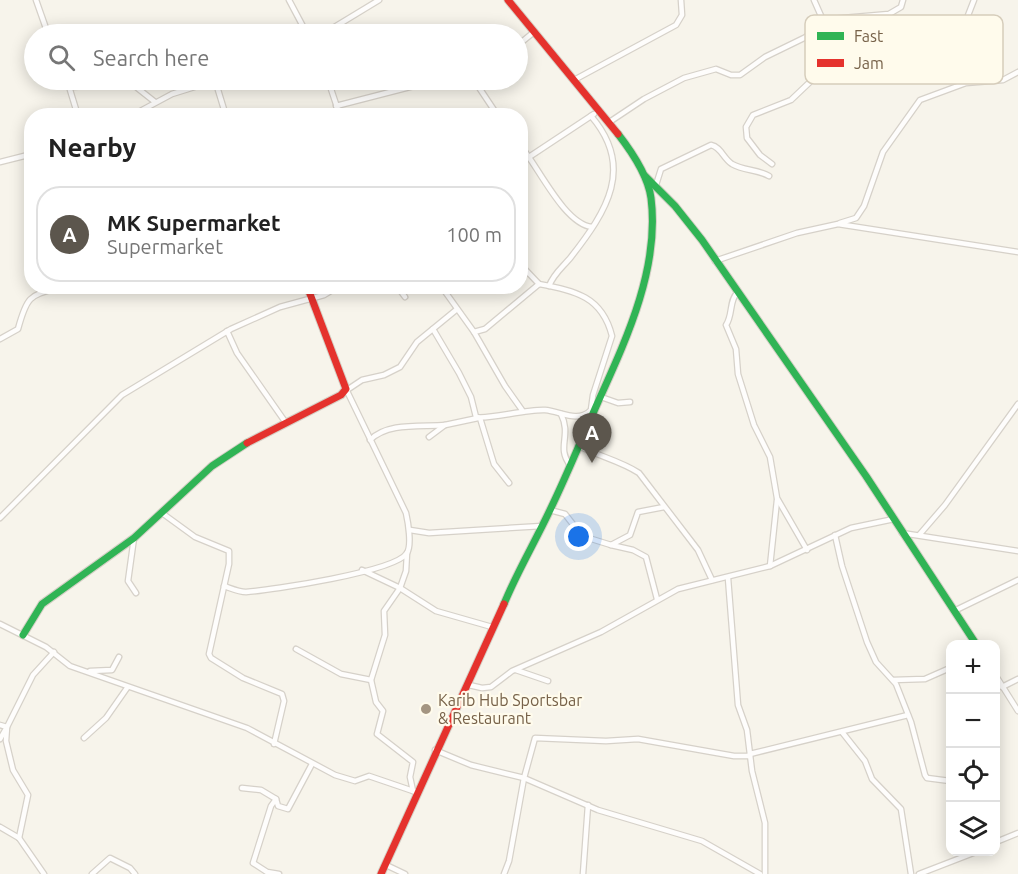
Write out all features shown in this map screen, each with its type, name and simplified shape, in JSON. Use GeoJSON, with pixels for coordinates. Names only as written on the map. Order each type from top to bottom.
{"type":"FeatureCollection","features":[{"type":"Feature","properties":{"kind":"street"},"geometry":{"type":"LineString","coordinates":[[36,0],[44,24]]}},
{"type":"Feature","properties":{"kind":"street"},"geometry":{"type":"LineString","coordinates":[[289,0],[302,24]]}},
{"type":"Feature","properties":{"kind":"street"},"geometry":{"type":"LineString","coordinates":[[339,24],[379,0]]}},
{"type":"Feature","properties":{"kind":"street"},"geometry":{"type":"LineString","coordinates":[[508,0],[528,24]]}},
{"type":"Feature","properties":{"kind":"street"},"geometry":{"type":"LineString","coordinates":[[574,80],[676,25],[682,15],[681,0]]}},
{"type":"Feature","properties":{"kind":"street"},"geometry":{"type":"LineString","coordinates":[[814,0],[821,15]]}},
{"type":"Feature","properties":{"kind":"street"},"geometry":{"type":"LineString","coordinates":[[885,15],[901,7],[903,0]]}},
{"type":"Feature","properties":{"kind":"street"},"geometry":{"type":"LineString","coordinates":[[968,15],[974,0]]}},
{"type":"Feature","properties":{"kind":"street"},"geometry":{"type":"LineString","coordinates":[[381,874],[415,792],[469,685],[492,627],[528,549],[550,510],[617,361],[645,276],[652,229],[651,197],[645,176],[608,123],[528,25]]}},
{"type":"Feature","properties":{"kind":"street"},"geometry":{"type":"LineString","coordinates":[[528,37],[534,32]]}},
{"type":"Feature","properties":{"kind":"street"},"geometry":{"type":"LineString","coordinates":[[608,123],[644,99],[692,75],[716,69],[731,75],[740,75],[765,57],[805,37]]}},
{"type":"Feature","properties":{"kind":"street"},"geometry":{"type":"LineString","coordinates":[[1003,80],[1018,72]]}},
{"type":"Feature","properties":{"kind":"street"},"geometry":{"type":"LineString","coordinates":[[772,165],[750,142],[746,127],[758,111],[791,100],[808,84]]}},
{"type":"Feature","properties":{"kind":"street"},"geometry":{"type":"LineString","coordinates":[[715,261],[797,233],[856,218],[868,199],[883,152],[920,100],[963,84]]}},
{"type":"Feature","properties":{"kind":"street"},"geometry":{"type":"LineString","coordinates":[[72,90],[76,108]]}},
{"type":"Feature","properties":{"kind":"street"},"geometry":{"type":"LineString","coordinates":[[139,90],[155,102]]}},
{"type":"Feature","properties":{"kind":"street"},"geometry":{"type":"LineString","coordinates":[[145,108],[188,90]]}},
{"type":"Feature","properties":{"kind":"street"},"geometry":{"type":"LineString","coordinates":[[219,90],[224,108]]}},
{"type":"Feature","properties":{"kind":"street"},"geometry":{"type":"LineString","coordinates":[[331,90],[336,106],[398,90]]}},
{"type":"Feature","properties":{"kind":"street"},"geometry":{"type":"LineString","coordinates":[[481,90],[493,108]]}},
{"type":"Feature","properties":{"kind":"street"},"geometry":{"type":"LineString","coordinates":[[592,227],[580,224],[570,214],[530,157],[598,111]]}},
{"type":"Feature","properties":{"kind":"street"},"geometry":{"type":"LineString","coordinates":[[549,286],[553,275],[572,256],[610,197],[615,166],[602,128],[591,116]]}},
{"type":"Feature","properties":{"kind":"street"},"geometry":{"type":"LineString","coordinates":[[656,185],[661,169],[711,145],[718,147],[734,165],[757,170],[770,176]]}},
{"type":"Feature","properties":{"kind":"street"},"geometry":{"type":"LineString","coordinates":[[0,162],[24,156]]}},
{"type":"Feature","properties":{"kind":"street"},"geometry":{"type":"LineString","coordinates":[[645,176],[656,185],[715,261],[894,519],[972,640]]}},
{"type":"Feature","properties":{"kind":"street"},"geometry":{"type":"LineString","coordinates":[[837,224],[1018,252]]}},
{"type":"Feature","properties":{"kind":"street"},"geometry":{"type":"LineString","coordinates":[[528,272],[539,284],[585,295],[609,325],[612,344],[593,395],[590,421]]}},
{"type":"Feature","properties":{"kind":"street"},"geometry":{"type":"LineString","coordinates":[[528,293],[539,284]]}},
{"type":"Feature","properties":{"kind":"street"},"geometry":{"type":"LineString","coordinates":[[737,293],[733,299],[732,313],[727,328],[737,353],[738,374],[754,425],[770,457],[777,498],[770,566]]}},
{"type":"Feature","properties":{"kind":"street"},"geometry":{"type":"LineString","coordinates":[[0,339],[18,328],[25,304],[35,294]]}},
{"type":"Feature","properties":{"kind":"street"},"geometry":{"type":"LineString","coordinates":[[311,294],[347,390],[406,513],[410,530],[406,571],[400,588],[384,611],[385,635],[371,680],[376,702],[383,711],[377,734],[413,762],[410,777],[415,792]]}},
{"type":"Feature","properties":{"kind":"street"},"geometry":{"type":"LineString","coordinates":[[0,518],[122,395],[227,331],[280,307],[301,300],[313,299],[323,294]]}},
{"type":"Feature","properties":{"kind":"street"},"geometry":{"type":"LineString","coordinates":[[446,294],[456,310],[477,332],[478,339],[505,386],[522,410]]}},
{"type":"Feature","properties":{"kind":"street"},"geometry":{"type":"LineString","coordinates":[[477,332],[526,294]]}},
{"type":"Feature","properties":{"kind":"street"},"geometry":{"type":"LineString","coordinates":[[23,635],[42,604],[134,538],[227,455],[341,395],[362,380],[384,375],[400,367],[417,342],[456,310]]}},
{"type":"Feature","properties":{"kind":"street"},"geometry":{"type":"LineString","coordinates":[[433,329],[456,366],[479,418],[494,464],[509,483]]}},
{"type":"Feature","properties":{"kind":"street"},"geometry":{"type":"LineString","coordinates":[[227,331],[237,353],[286,423]]}},
{"type":"Feature","properties":{"kind":"street"},"geometry":{"type":"LineString","coordinates":[[601,397],[618,403],[630,402]]}},
{"type":"Feature","properties":{"kind":"street"},"geometry":{"type":"LineString","coordinates":[[920,534],[945,505],[1018,404]]}},
{"type":"Feature","properties":{"kind":"street"},"geometry":{"type":"LineString","coordinates":[[370,440],[377,434],[395,428],[445,425],[522,410],[548,410],[577,417],[590,411]]}},
{"type":"Feature","properties":{"kind":"street"},"geometry":{"type":"LineString","coordinates":[[561,414],[567,429],[563,452],[570,465]]}},
{"type":"Feature","properties":{"kind":"street"},"geometry":{"type":"LineString","coordinates":[[429,436],[445,425]]}},
{"type":"Feature","properties":{"kind":"street"},"geometry":{"type":"LineString","coordinates":[[579,446],[599,457],[628,466],[639,473],[698,550],[712,580]]}},
{"type":"Feature","properties":{"kind":"street"},"geometry":{"type":"LineString","coordinates":[[777,498],[807,550]]}},
{"type":"Feature","properties":{"kind":"street"},"geometry":{"type":"LineString","coordinates":[[611,545],[630,535],[638,512],[664,507]]}},
{"type":"Feature","properties":{"kind":"street"},"geometry":{"type":"LineString","coordinates":[[550,510],[565,514],[582,536],[633,550],[646,557],[657,599]]}},
{"type":"Feature","properties":{"kind":"street"},"geometry":{"type":"LineString","coordinates":[[162,513],[195,537],[229,551],[209,654],[211,658],[243,678],[282,694],[284,701],[274,744]]}},
{"type":"Feature","properties":{"kind":"street"},"geometry":{"type":"LineString","coordinates":[[469,685],[486,689],[516,670],[609,628],[678,588],[728,578],[770,566],[864,524],[894,519]]}},
{"type":"Feature","properties":{"kind":"street"},"geometry":{"type":"LineString","coordinates":[[410,530],[429,533],[542,526]]}},
{"type":"Feature","properties":{"kind":"street"},"geometry":{"type":"LineString","coordinates":[[902,533],[1018,551]]}},
{"type":"Feature","properties":{"kind":"street"},"geometry":{"type":"LineString","coordinates":[[835,535],[842,566],[871,654],[893,680],[908,715],[925,775],[927,778],[946,780]]}},
{"type":"Feature","properties":{"kind":"street"},"geometry":{"type":"LineString","coordinates":[[134,538],[128,581],[136,593]]}},
{"type":"Feature","properties":{"kind":"street"},"geometry":{"type":"LineString","coordinates":[[224,586],[245,592],[283,589],[401,559],[407,553]]}},
{"type":"Feature","properties":{"kind":"street"},"geometry":{"type":"LineString","coordinates":[[362,570],[400,588],[436,611],[492,627]]}},
{"type":"Feature","properties":{"kind":"street"},"geometry":{"type":"LineString","coordinates":[[728,578],[738,705],[746,724],[750,755],[765,823],[765,874]]}},
{"type":"Feature","properties":{"kind":"street"},"geometry":{"type":"LineString","coordinates":[[954,611],[1018,580]]}},
{"type":"Feature","properties":{"kind":"street"},"geometry":{"type":"LineString","coordinates":[[0,624],[54,652],[70,666],[127,688],[230,722],[312,764],[355,781],[369,776],[415,792]]}},
{"type":"Feature","properties":{"kind":"street"},"geometry":{"type":"LineString","coordinates":[[296,649],[341,674],[371,680]]}},
{"type":"Feature","properties":{"kind":"street"},"geometry":{"type":"LineString","coordinates":[[0,739],[33,675],[54,652]]}},
{"type":"Feature","properties":{"kind":"street"},"geometry":{"type":"LineString","coordinates":[[87,671],[112,670],[119,657]]}},
{"type":"Feature","properties":{"kind":"street"},"geometry":{"type":"LineString","coordinates":[[516,670],[548,681]]}},
{"type":"Feature","properties":{"kind":"street"},"geometry":{"type":"LineString","coordinates":[[893,680],[925,679],[946,670]]}},
{"type":"Feature","properties":{"kind":"street"},"geometry":{"type":"LineString","coordinates":[[1002,687],[1018,679]]}},
{"type":"Feature","properties":{"kind":"street"},"geometry":{"type":"LineString","coordinates":[[1000,683],[1018,711]]}},
{"type":"Feature","properties":{"kind":"street"},"geometry":{"type":"LineString","coordinates":[[84,738],[106,718],[127,688]]}},
{"type":"Feature","properties":{"kind":"street"},"geometry":{"type":"LineString","coordinates":[[504,874],[509,861],[532,741],[540,736],[585,741],[638,739],[734,756],[750,755],[908,715]]}},
{"type":"Feature","properties":{"kind":"street"},"geometry":{"type":"LineString","coordinates":[[0,725],[7,727]]}},
{"type":"Feature","properties":{"kind":"street"},"geometry":{"type":"LineString","coordinates":[[7,727],[6,741],[13,770],[28,795],[20,838]]}},
{"type":"Feature","properties":{"kind":"street"},"geometry":{"type":"LineString","coordinates":[[842,732],[865,761],[872,779],[901,809],[911,874]]}},
{"type":"Feature","properties":{"kind":"street"},"geometry":{"type":"LineString","coordinates":[[435,750],[471,765],[524,778],[598,810],[702,841],[759,874]]}},
{"type":"Feature","properties":{"kind":"street"},"geometry":{"type":"LineString","coordinates":[[242,788],[261,790],[276,799],[278,806],[288,809],[312,764]]}},
{"type":"Feature","properties":{"kind":"street"},"geometry":{"type":"LineString","coordinates":[[276,799],[271,806],[253,863],[267,872],[279,874]]}},
{"type":"Feature","properties":{"kind":"street"},"geometry":{"type":"LineString","coordinates":[[583,874],[588,805]]}},
{"type":"Feature","properties":{"kind":"street"},"geometry":{"type":"LineString","coordinates":[[0,827],[20,838],[44,874]]}},
{"type":"Feature","properties":{"kind":"street"},"geometry":{"type":"LineString","coordinates":[[1000,840],[1018,833]]}},
{"type":"Feature","properties":{"kind":"street"},"geometry":{"type":"LineString","coordinates":[[919,874],[966,856]]}},
{"type":"Feature","properties":{"kind":"street"},"geometry":{"type":"LineString","coordinates":[[92,874],[110,858],[130,868],[135,874]]}},
{"type":"Feature","properties":{"kind":"street"},"geometry":{"type":"LineString","coordinates":[[386,865],[405,874]]}},
{"type":"Feature","properties":{"kind":"street"},"geometry":{"type":"LineString","coordinates":[[935,868],[935,874]]}},
{"type":"Feature","properties":{"kind":"traffic: fast"},"geometry":{"type":"LineString","coordinates":[[504,604],[556,497],[619,354],[646,277],[652,224],[651,198],[643,172],[618,134]]}},
{"type":"Feature","properties":{"kind":"traffic: fast"},"geometry":{"type":"LineString","coordinates":[[645,176],[675,206],[702,240],[866,476],[973,640]]}},
{"type":"Feature","properties":{"kind":"traffic: fast"},"geometry":{"type":"LineString","coordinates":[[23,635],[42,604],[134,538],[212,466],[247,443]]}},
{"type":"Feature","properties":{"kind":"traffic: jam"},"geometry":{"type":"LineString","coordinates":[[508,0],[528,24]]}},
{"type":"Feature","properties":{"kind":"traffic: jam"},"geometry":{"type":"LineString","coordinates":[[528,24],[618,134]]}},
{"type":"Feature","properties":{"kind":"traffic: jam"},"geometry":{"type":"LineString","coordinates":[[247,443],[341,395],[346,389],[310,294]]}},
{"type":"Feature","properties":{"kind":"traffic: jam"},"geometry":{"type":"LineString","coordinates":[[381,874],[504,604]]}},
{"type":"Feature","properties":{"kind":"place","name":"MK Supermarket"},"geometry":{"type":"Point","coordinates":[592,463]}},
{"type":"Feature","properties":{"kind":"place","name":"Karib Hub Sportsbar & Restaurant"},"geometry":{"type":"Point","coordinates":[426,709]}}]}
